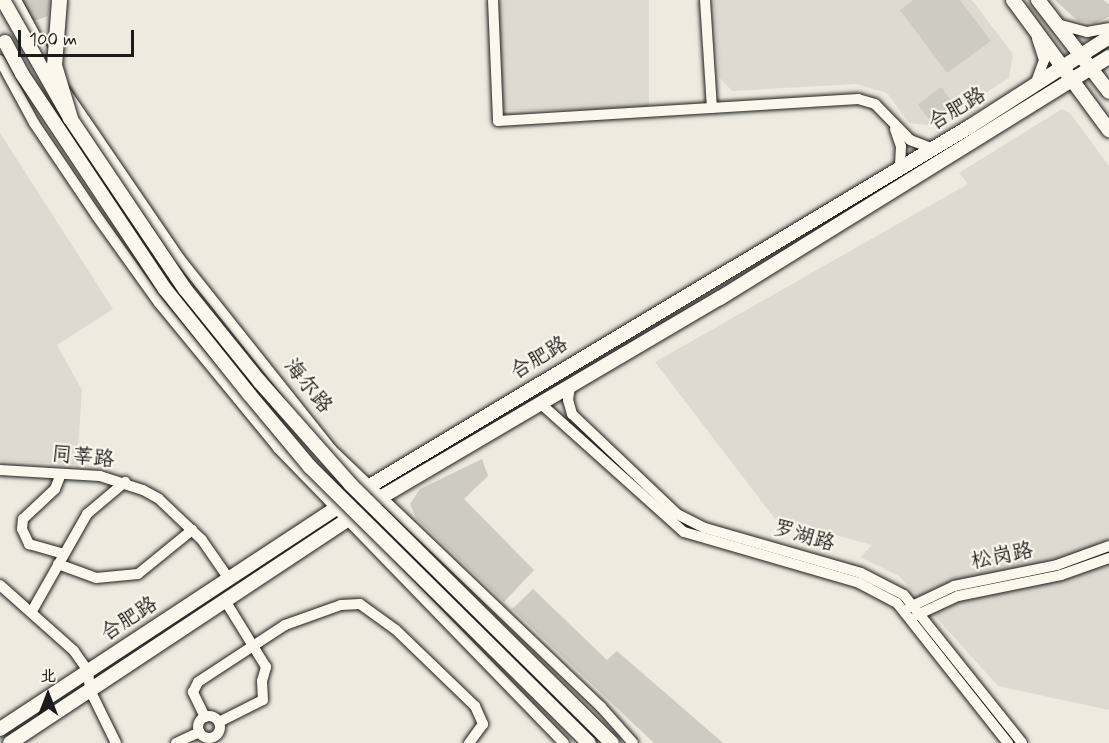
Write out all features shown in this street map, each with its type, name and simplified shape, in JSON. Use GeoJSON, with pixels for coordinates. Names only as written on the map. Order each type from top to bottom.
{"type":"FeatureCollection","features":[{"type":"Feature","properties":{"kind":"highway"},"geometry":{"type":"LineString","coordinates":[[59,0],[54,65],[70,118]]}},
{"type":"Feature","properties":{"kind":"main road","name":"海尔路"},"geometry":{"type":"LineString","coordinates":[[3,0],[70,118],[186,289],[260,382],[351,484],[612,743]]}},
{"type":"Feature","properties":{"kind":"main road"},"geometry":{"type":"LineString","coordinates":[[1013,0],[1109,130]]}},
{"type":"Feature","properties":{"kind":"main road"},"geometry":{"type":"LineString","coordinates":[[1038,0],[1109,92]]}},
{"type":"Feature","properties":{"kind":"main road"},"geometry":{"type":"LineString","coordinates":[[0,31],[22,74],[165,289],[249,394],[310,467],[589,743]]}},
{"type":"Feature","properties":{"kind":"main road","name":"合肥路"},"geometry":{"type":"LineString","coordinates":[[0,729],[368,487],[1033,87],[1109,37]]}},
{"type":"Feature","properties":{"kind":"main road","name":"合肥路"},"geometry":{"type":"LineString","coordinates":[[10,743],[380,498],[1073,82],[1109,57]]}},
{"type":"Feature","properties":{"kind":"street","name":"海尔路"},"geometry":{"type":"LineString","coordinates":[[16,0],[63,88],[180,259],[331,449],[368,487],[601,707],[633,743]]}},
{"type":"Feature","properties":{"kind":"street"},"geometry":{"type":"LineString","coordinates":[[493,0],[498,121],[858,99],[875,104],[910,140],[931,148]]}},
{"type":"Feature","properties":{"kind":"street"},"geometry":{"type":"LineString","coordinates":[[705,0],[712,108]]}},
{"type":"Feature","properties":{"kind":"street"},"geometry":{"type":"LineString","coordinates":[[1031,24],[1044,60],[1033,87]]}},
{"type":"Feature","properties":{"kind":"street"},"geometry":{"type":"LineString","coordinates":[[1057,24],[1086,32],[1109,28]]}},
{"type":"Feature","properties":{"kind":"street"},"geometry":{"type":"LineString","coordinates":[[0,60],[34,123],[159,303],[278,448],[333,509],[564,743]]}},
{"type":"Feature","properties":{"kind":"street"},"geometry":{"type":"LineString","coordinates":[[894,125],[901,146],[900,167]]}},
{"type":"Feature","properties":{"kind":"street","name":"罗湖路"},"geometry":{"type":"LineString","coordinates":[[570,386],[568,400],[572,414],[677,514],[705,528],[861,573],[887,583],[913,611],[1022,743]]}},
{"type":"Feature","properties":{"kind":"street"},"geometry":{"type":"LineString","coordinates":[[540,404],[684,532],[859,582],[913,611],[1008,743]]}},
{"type":"Feature","properties":{"kind":"street","name":"同莘路"},"geometry":{"type":"LineString","coordinates":[[0,470],[61,474],[125,482],[159,499],[192,530],[229,579]]}},
{"type":"Feature","properties":{"kind":"street"},"geometry":{"type":"LineString","coordinates":[[61,474],[55,489],[23,519],[22,529],[29,544],[96,578],[138,574],[192,530]]}},
{"type":"Feature","properties":{"kind":"street"},"geometry":{"type":"LineString","coordinates":[[32,611],[87,514],[125,482]]}},
{"type":"Feature","properties":{"kind":"street","name":"松岗路"},"geometry":{"type":"LineString","coordinates":[[913,611],[954,586],[1057,565],[1109,546]]}},
{"type":"Feature","properties":{"kind":"street","name":"松岗路"},"geometry":{"type":"LineString","coordinates":[[913,611],[958,596],[1061,575],[1109,558]]}},
{"type":"Feature","properties":{"kind":"street"},"geometry":{"type":"LineString","coordinates":[[0,585],[32,611],[74,651],[88,670],[90,690],[116,743]]}},
{"type":"Feature","properties":{"kind":"street"},"geometry":{"type":"LineString","coordinates":[[219,722],[263,700],[262,681],[266,667],[226,602]]}},
{"type":"Feature","properties":{"kind":"street"},"geometry":{"type":"LineString","coordinates":[[205,717],[195,698],[195,686],[252,644],[315,614],[341,605],[364,605],[475,706],[483,724],[469,743]]}},
{"type":"Feature","properties":{"kind":"street"},"geometry":{"type":"LineString","coordinates":[[212,716],[219,722],[220,729],[214,740],[200,732],[199,725],[205,717],[212,716]]}},
{"type":"Feature","properties":{"kind":"street"},"geometry":{"type":"LineString","coordinates":[[176,743],[200,732]]}},
{"type":"Feature","properties":{"kind":"shaded area"},"geometry":{"type":"Polygon","coordinates":[[[21,0],[50,0],[48,16],[32,22],[21,0]]]}},
{"type":"Feature","properties":{"kind":"shaded area"},"geometry":{"type":"Polygon","coordinates":[[[497,0],[649,0],[649,110],[497,110],[497,0]]]}},
{"type":"Feature","properties":{"kind":"shaded area"},"geometry":{"type":"Polygon","coordinates":[[[714,0],[972,0],[1013,54],[1009,78],[933,126],[909,123],[887,93],[856,84],[732,91],[719,77],[714,0]]]}},
{"type":"Feature","properties":{"kind":"shaded area"},"geometry":{"type":"Polygon","coordinates":[[[913,0],[960,0],[991,41],[947,73],[900,10],[913,0]]]}},
{"type":"Feature","properties":{"kind":"shaded area"},"geometry":{"type":"Polygon","coordinates":[[[1055,0],[1103,0],[1109,4],[1109,17],[1095,23],[1078,21],[1055,0]]]}},
{"type":"Feature","properties":{"kind":"shaded area"},"geometry":{"type":"Polygon","coordinates":[[[941,87],[956,107],[933,124],[918,104],[941,87]]]}},
{"type":"Feature","properties":{"kind":"shaded area"},"geometry":{"type":"Polygon","coordinates":[[[1062,109],[1070,113],[1109,166],[1109,710],[998,686],[899,576],[860,557],[872,545],[775,519],[655,362],[968,184],[959,173],[1062,109]]]}},
{"type":"Feature","properties":{"kind":"shaded area"},"geometry":{"type":"Polygon","coordinates":[[[0,133],[113,309],[57,345],[82,390],[77,464],[0,461],[0,133]]]}},
{"type":"Feature","properties":{"kind":"shaded area"},"geometry":{"type":"Polygon","coordinates":[[[482,459],[488,476],[464,499],[534,570],[504,602],[416,518],[410,504],[420,489],[482,459]]]}},
{"type":"Feature","properties":{"kind":"shaded area"},"geometry":{"type":"Polygon","coordinates":[[[533,589],[607,660],[617,651],[723,743],[654,743],[512,609],[533,589]]]}}]}
